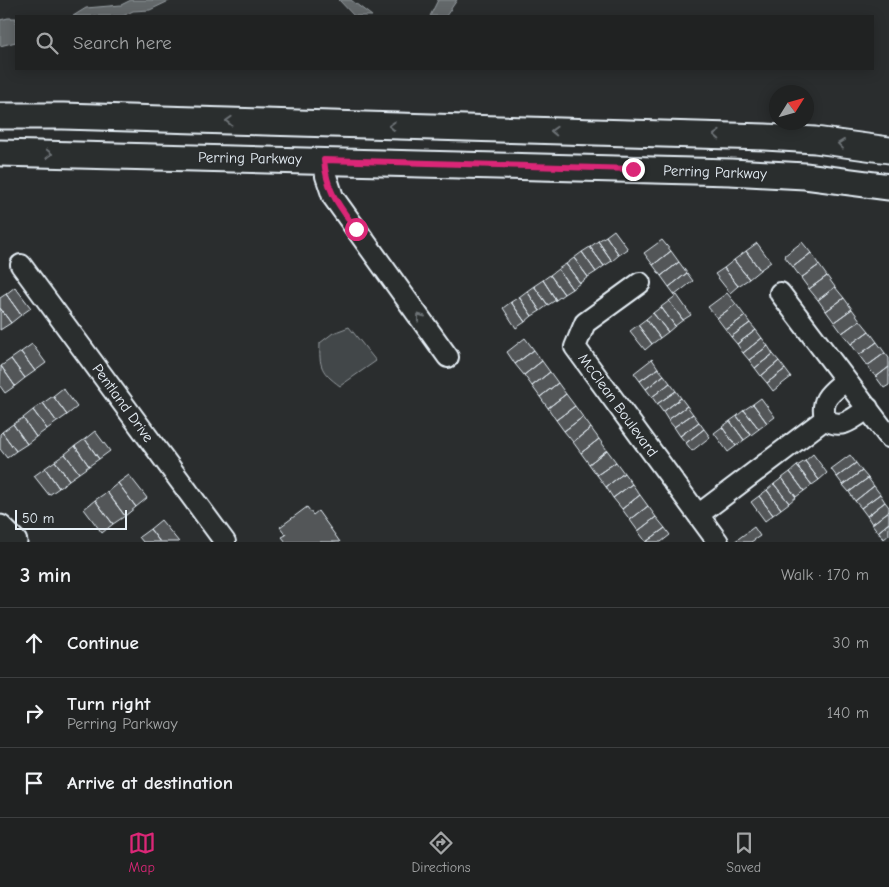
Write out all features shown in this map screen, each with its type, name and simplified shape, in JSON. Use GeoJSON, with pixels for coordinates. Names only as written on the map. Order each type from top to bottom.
{"type":"FeatureCollection","features":[{"type":"Feature","properties":{"kind":"main road"},"geometry":{"type":"LineString","coordinates":[[0,105],[63,116]]}},
{"type":"Feature","properties":{"kind":"main road"},"geometry":{"type":"LineString","coordinates":[[0,116],[63,116],[765,137],[815,140],[889,150]]}},
{"type":"Feature","properties":{"kind":"main road","name":"Perring Parkway"},"geometry":{"type":"LineString","coordinates":[[0,152],[324,160],[805,176],[889,187]]}},
{"type":"Feature","properties":{"kind":"main road"},"geometry":{"type":"LineString","coordinates":[[0,528],[14,542]]}},
{"type":"Feature","properties":{"kind":"street"},"geometry":{"type":"LineString","coordinates":[[324,160],[326,176],[333,197],[448,357]]}},
{"type":"Feature","properties":{"kind":"street","name":"Pentland Drive"},"geometry":{"type":"LineString","coordinates":[[20,265],[225,542]]}},
{"type":"Feature","properties":{"kind":"street","name":"McClean Boulevard"},"geometry":{"type":"LineString","coordinates":[[640,283],[585,323],[576,346],[718,542]]}},
{"type":"Feature","properties":{"kind":"street"},"geometry":{"type":"LineString","coordinates":[[780,293],[889,437]]}},
{"type":"Feature","properties":{"kind":"street"},"geometry":{"type":"LineString","coordinates":[[846,380],[830,394],[825,402],[823,410],[825,419],[832,424],[841,425],[868,408]]}},
{"type":"Feature","properties":{"kind":"street"},"geometry":{"type":"LineString","coordinates":[[698,515],[825,419]]}},
{"type":"Feature","properties":{"kind":"shaded area"},"geometry":{"type":"Polygon","coordinates":[[[131,0],[171,0],[150,10],[133,11],[125,15],[75,15],[86,8],[121,5],[131,0]]]}},
{"type":"Feature","properties":{"kind":"shaded area"},"geometry":{"type":"Polygon","coordinates":[[[339,0],[351,0],[371,15],[353,15],[339,0]]]}},
{"type":"Feature","properties":{"kind":"shaded area"},"geometry":{"type":"Polygon","coordinates":[[[438,0],[457,0],[447,15],[430,15],[438,0]]]}},
{"type":"Feature","properties":{"kind":"shaded area"},"geometry":{"type":"Polygon","coordinates":[[[15,18],[15,42],[0,46],[0,20],[15,18]]]}},
{"type":"Feature","properties":{"kind":"shaded area"},"geometry":{"type":"Polygon","coordinates":[[[349,327],[376,361],[340,386],[322,368],[320,343],[333,333],[349,327]]]}},
{"type":"Feature","properties":{"kind":"building"},"geometry":{"type":"Polygon","coordinates":[[[614,230],[628,249],[619,255],[606,236],[614,230]]]}},
{"type":"Feature","properties":{"kind":"building"},"geometry":{"type":"Polygon","coordinates":[[[606,236],[619,255],[612,261],[598,241],[606,236]]]}},
{"type":"Feature","properties":{"kind":"building"},"geometry":{"type":"Polygon","coordinates":[[[662,240],[671,251],[653,265],[644,253],[662,240]]]}},
{"type":"Feature","properties":{"kind":"building"},"geometry":{"type":"Polygon","coordinates":[[[598,241],[612,261],[604,266],[590,247],[598,241]]]}},
{"type":"Feature","properties":{"kind":"building"},"geometry":{"type":"Polygon","coordinates":[[[802,242],[811,253],[793,267],[784,256],[802,242]]]}},
{"type":"Feature","properties":{"kind":"building"},"geometry":{"type":"Polygon","coordinates":[[[757,243],[771,262],[760,270],[746,251],[757,243]]]}},
{"type":"Feature","properties":{"kind":"building"},"geometry":{"type":"Polygon","coordinates":[[[590,247],[604,266],[596,272],[582,252],[590,247]]]}},
{"type":"Feature","properties":{"kind":"building"},"geometry":{"type":"Polygon","coordinates":[[[671,251],[679,262],[661,276],[653,265],[671,251]]]}},
{"type":"Feature","properties":{"kind":"building"},"geometry":{"type":"Polygon","coordinates":[[[746,251],[760,270],[749,279],[734,260],[746,251]]]}},
{"type":"Feature","properties":{"kind":"building"},"geometry":{"type":"Polygon","coordinates":[[[582,252],[596,272],[588,277],[574,258],[582,252]]]}},
{"type":"Feature","properties":{"kind":"building"},"geometry":{"type":"Polygon","coordinates":[[[811,253],[819,265],[801,278],[793,267],[811,253]]]}},
{"type":"Feature","properties":{"kind":"building"},"geometry":{"type":"Polygon","coordinates":[[[574,258],[588,277],[580,283],[566,264],[574,258]]]}},
{"type":"Feature","properties":{"kind":"building"},"geometry":{"type":"Polygon","coordinates":[[[734,260],[749,279],[738,286],[724,268],[734,260]]]}},
{"type":"Feature","properties":{"kind":"building"},"geometry":{"type":"Polygon","coordinates":[[[679,262],[687,273],[669,287],[661,276],[679,262]]]}},
{"type":"Feature","properties":{"kind":"building"},"geometry":{"type":"Polygon","coordinates":[[[566,264],[580,283],[572,289],[558,269],[566,264]]]}},
{"type":"Feature","properties":{"kind":"building"},"geometry":{"type":"Polygon","coordinates":[[[819,265],[827,276],[809,289],[801,278],[819,265]]]}},
{"type":"Feature","properties":{"kind":"building"},"geometry":{"type":"Polygon","coordinates":[[[724,268],[738,286],[730,293],[715,274],[724,268]]]}},
{"type":"Feature","properties":{"kind":"building"},"geometry":{"type":"Polygon","coordinates":[[[558,269],[572,289],[564,294],[550,275],[558,269]]]}},
{"type":"Feature","properties":{"kind":"building"},"geometry":{"type":"Polygon","coordinates":[[[687,273],[693,281],[675,295],[669,287],[687,273]]]}},
{"type":"Feature","properties":{"kind":"building"},"geometry":{"type":"Polygon","coordinates":[[[550,275],[564,294],[556,300],[543,280],[550,275]]]}},
{"type":"Feature","properties":{"kind":"building"},"geometry":{"type":"Polygon","coordinates":[[[827,276],[835,287],[818,300],[809,289],[827,276]]]}},
{"type":"Feature","properties":{"kind":"building"},"geometry":{"type":"Polygon","coordinates":[[[543,280],[556,300],[548,305],[534,286],[543,280]]]}},
{"type":"Feature","properties":{"kind":"building"},"geometry":{"type":"Polygon","coordinates":[[[534,286],[548,305],[540,311],[527,291],[534,286]]]}},
{"type":"Feature","properties":{"kind":"building"},"geometry":{"type":"Polygon","coordinates":[[[15,287],[31,308],[21,315],[6,294],[15,287]]]}},
{"type":"Feature","properties":{"kind":"building"},"geometry":{"type":"Polygon","coordinates":[[[835,287],[844,298],[826,311],[818,300],[835,287]]]}},
{"type":"Feature","properties":{"kind":"building"},"geometry":{"type":"Polygon","coordinates":[[[527,291],[540,311],[532,316],[519,297],[527,291]]]}},
{"type":"Feature","properties":{"kind":"building"},"geometry":{"type":"Polygon","coordinates":[[[727,293],[736,304],[717,318],[708,307],[727,293]]]}},
{"type":"Feature","properties":{"kind":"building"},"geometry":{"type":"Polygon","coordinates":[[[6,294],[21,315],[11,323],[0,308],[0,298],[6,294]]]}},
{"type":"Feature","properties":{"kind":"building"},"geometry":{"type":"Polygon","coordinates":[[[677,295],[691,315],[683,320],[669,301],[677,295]]]}},
{"type":"Feature","properties":{"kind":"building"},"geometry":{"type":"Polygon","coordinates":[[[519,297],[532,316],[525,322],[511,302],[519,297]]]}},
{"type":"Feature","properties":{"kind":"building"},"geometry":{"type":"Polygon","coordinates":[[[844,298],[852,309],[834,322],[826,311],[844,298]]]}},
{"type":"Feature","properties":{"kind":"building"},"geometry":{"type":"Polygon","coordinates":[[[669,301],[683,320],[675,326],[661,307],[669,301]]]}},
{"type":"Feature","properties":{"kind":"building"},"geometry":{"type":"Polygon","coordinates":[[[511,302],[525,322],[516,328],[503,308],[511,302]]]}},
{"type":"Feature","properties":{"kind":"building"},"geometry":{"type":"Polygon","coordinates":[[[736,304],[745,316],[726,330],[717,318],[736,304]]]}},
{"type":"Feature","properties":{"kind":"building"},"geometry":{"type":"Polygon","coordinates":[[[661,307],[675,326],[668,332],[653,313],[661,307]]]}},
{"type":"Feature","properties":{"kind":"building"},"geometry":{"type":"Polygon","coordinates":[[[0,308],[11,323],[0,330],[0,308]]]}},
{"type":"Feature","properties":{"kind":"building"},"geometry":{"type":"Polygon","coordinates":[[[852,309],[860,320],[842,333],[834,322],[852,309]]]}},
{"type":"Feature","properties":{"kind":"building"},"geometry":{"type":"Polygon","coordinates":[[[653,313],[668,332],[660,338],[646,319],[653,313]]]}},
{"type":"Feature","properties":{"kind":"building"},"geometry":{"type":"Polygon","coordinates":[[[745,316],[750,323],[731,337],[726,330],[745,316]]]}},
{"type":"Feature","properties":{"kind":"building"},"geometry":{"type":"Polygon","coordinates":[[[646,319],[660,338],[652,344],[638,325],[646,319]]]}},
{"type":"Feature","properties":{"kind":"building"},"geometry":{"type":"Polygon","coordinates":[[[860,320],[869,331],[851,344],[842,333],[860,320]]]}},
{"type":"Feature","properties":{"kind":"building"},"geometry":{"type":"Polygon","coordinates":[[[750,323],[756,330],[737,344],[731,337],[750,323]]]}},
{"type":"Feature","properties":{"kind":"building"},"geometry":{"type":"Polygon","coordinates":[[[638,325],[652,344],[645,350],[630,331],[638,325]]]}},
{"type":"Feature","properties":{"kind":"building"},"geometry":{"type":"Polygon","coordinates":[[[756,330],[762,338],[743,353],[737,344],[756,330]]]}},
{"type":"Feature","properties":{"kind":"building"},"geometry":{"type":"Polygon","coordinates":[[[869,331],[877,342],[859,355],[851,344],[869,331]]]}},
{"type":"Feature","properties":{"kind":"building"},"geometry":{"type":"Polygon","coordinates":[[[525,338],[534,350],[515,364],[507,352],[525,338]]]}},
{"type":"Feature","properties":{"kind":"building"},"geometry":{"type":"Polygon","coordinates":[[[762,338],[768,346],[749,360],[743,353],[762,338]]]}},
{"type":"Feature","properties":{"kind":"building"},"geometry":{"type":"Polygon","coordinates":[[[877,342],[885,353],[867,366],[859,355],[877,342]]]}},
{"type":"Feature","properties":{"kind":"building"},"geometry":{"type":"Polygon","coordinates":[[[32,344],[46,363],[35,371],[21,352],[32,344]]]}},
{"type":"Feature","properties":{"kind":"building"},"geometry":{"type":"Polygon","coordinates":[[[768,346],[773,354],[755,368],[749,360],[768,346]]]}},
{"type":"Feature","properties":{"kind":"building"},"geometry":{"type":"Polygon","coordinates":[[[534,350],[542,361],[524,375],[515,364],[534,350]]]}},
{"type":"Feature","properties":{"kind":"building"},"geometry":{"type":"Polygon","coordinates":[[[21,352],[35,371],[25,378],[11,359],[21,352]]]}},
{"type":"Feature","properties":{"kind":"building"},"geometry":{"type":"Polygon","coordinates":[[[885,353],[889,358],[889,367],[876,377],[867,366],[885,353]]]}},
{"type":"Feature","properties":{"kind":"building"},"geometry":{"type":"Polygon","coordinates":[[[773,354],[779,361],[761,376],[755,368],[773,354]]]}},
{"type":"Feature","properties":{"kind":"building"},"geometry":{"type":"Polygon","coordinates":[[[11,359],[25,378],[15,386],[1,366],[11,359]]]}},
{"type":"Feature","properties":{"kind":"building"},"geometry":{"type":"Polygon","coordinates":[[[652,359],[658,368],[640,381],[634,373],[652,359]]]}},
{"type":"Feature","properties":{"kind":"building"},"geometry":{"type":"Polygon","coordinates":[[[542,361],[550,372],[532,386],[524,375],[542,361]]]}},
{"type":"Feature","properties":{"kind":"building"},"geometry":{"type":"Polygon","coordinates":[[[779,361],[785,369],[767,383],[761,376],[779,361]]]}},
{"type":"Feature","properties":{"kind":"building"},"geometry":{"type":"Polygon","coordinates":[[[1,366],[15,386],[5,393],[0,386],[1,366]]]}},
{"type":"Feature","properties":{"kind":"building"},"geometry":{"type":"Polygon","coordinates":[[[889,367],[889,385],[884,388],[876,377],[889,367]]]}},
{"type":"Feature","properties":{"kind":"building"},"geometry":{"type":"Polygon","coordinates":[[[658,368],[664,375],[646,389],[640,381],[658,368]]]}},
{"type":"Feature","properties":{"kind":"building"},"geometry":{"type":"Polygon","coordinates":[[[785,369],[791,377],[773,391],[767,383],[785,369]]]}},
{"type":"Feature","properties":{"kind":"building"},"geometry":{"type":"Polygon","coordinates":[[[550,372],[558,383],[540,397],[532,386],[550,372]]]}},
{"type":"Feature","properties":{"kind":"building"},"geometry":{"type":"Polygon","coordinates":[[[664,375],[670,383],[652,397],[646,389],[664,375]]]}},
{"type":"Feature","properties":{"kind":"building"},"geometry":{"type":"Polygon","coordinates":[[[558,383],[566,394],[548,408],[540,397],[558,383]]]}},
{"type":"Feature","properties":{"kind":"building"},"geometry":{"type":"Polygon","coordinates":[[[670,383],[676,391],[657,404],[652,397],[670,383]]]}},
{"type":"Feature","properties":{"kind":"building"},"geometry":{"type":"Polygon","coordinates":[[[63,388],[77,407],[67,415],[53,396],[63,388]]]}},
{"type":"Feature","properties":{"kind":"building"},"geometry":{"type":"Polygon","coordinates":[[[676,391],[681,398],[663,412],[657,404],[676,391]]]}},
{"type":"Feature","properties":{"kind":"building"},"geometry":{"type":"Polygon","coordinates":[[[566,394],[575,406],[556,420],[548,408],[566,394]]]}},
{"type":"Feature","properties":{"kind":"building"},"geometry":{"type":"Polygon","coordinates":[[[53,396],[67,415],[57,422],[43,403],[53,396]]]}},
{"type":"Feature","properties":{"kind":"building"},"geometry":{"type":"Polygon","coordinates":[[[681,398],[687,406],[668,420],[663,412],[681,398]]]}},
{"type":"Feature","properties":{"kind":"building"},"geometry":{"type":"Polygon","coordinates":[[[761,398],[775,417],[767,423],[753,404],[761,398]]]}},
{"type":"Feature","properties":{"kind":"building"},"geometry":{"type":"Polygon","coordinates":[[[43,403],[57,422],[47,429],[33,410],[43,403]]]}},
{"type":"Feature","properties":{"kind":"building"},"geometry":{"type":"Polygon","coordinates":[[[753,404],[767,423],[759,429],[744,410],[753,404]]]}},
{"type":"Feature","properties":{"kind":"building"},"geometry":{"type":"Polygon","coordinates":[[[575,406],[583,417],[564,431],[556,420],[575,406]]]}},
{"type":"Feature","properties":{"kind":"building"},"geometry":{"type":"Polygon","coordinates":[[[687,406],[693,414],[674,427],[668,420],[687,406]]]}},
{"type":"Feature","properties":{"kind":"building"},"geometry":{"type":"Polygon","coordinates":[[[33,410],[47,429],[36,437],[23,418],[33,410]]]}},
{"type":"Feature","properties":{"kind":"building"},"geometry":{"type":"Polygon","coordinates":[[[744,410],[759,429],[751,435],[737,416],[744,410]]]}},
{"type":"Feature","properties":{"kind":"building"},"geometry":{"type":"Polygon","coordinates":[[[693,414],[699,422],[680,436],[674,427],[693,414]]]}},
{"type":"Feature","properties":{"kind":"building"},"geometry":{"type":"Polygon","coordinates":[[[737,416],[751,435],[744,440],[730,421],[737,416]]]}},
{"type":"Feature","properties":{"kind":"building"},"geometry":{"type":"Polygon","coordinates":[[[583,417],[591,428],[573,442],[564,431],[583,417]]]}},
{"type":"Feature","properties":{"kind":"building"},"geometry":{"type":"Polygon","coordinates":[[[23,418],[36,437],[27,444],[13,424],[23,418]]]}},
{"type":"Feature","properties":{"kind":"building"},"geometry":{"type":"Polygon","coordinates":[[[730,421],[744,440],[736,446],[722,427],[730,421]]]}},
{"type":"Feature","properties":{"kind":"building"},"geometry":{"type":"Polygon","coordinates":[[[699,422],[704,429],[686,443],[680,436],[699,422]]]}},
{"type":"Feature","properties":{"kind":"building"},"geometry":{"type":"Polygon","coordinates":[[[13,424],[27,444],[16,451],[2,432],[13,424]]]}},
{"type":"Feature","properties":{"kind":"building"},"geometry":{"type":"Polygon","coordinates":[[[722,427],[736,446],[728,452],[714,433],[722,427]]]}},
{"type":"Feature","properties":{"kind":"building"},"geometry":{"type":"Polygon","coordinates":[[[591,428],[599,439],[581,453],[573,442],[591,428]]]}},
{"type":"Feature","properties":{"kind":"building"},"geometry":{"type":"Polygon","coordinates":[[[704,429],[710,437],[692,451],[686,443],[704,429]]]}},
{"type":"Feature","properties":{"kind":"building"},"geometry":{"type":"Polygon","coordinates":[[[95,431],[110,451],[99,459],[85,439],[95,431]]]}},
{"type":"Feature","properties":{"kind":"building"},"geometry":{"type":"Polygon","coordinates":[[[2,432],[16,451],[7,458],[0,449],[0,434],[2,432]]]}},
{"type":"Feature","properties":{"kind":"building"},"geometry":{"type":"Polygon","coordinates":[[[85,439],[99,459],[89,466],[75,446],[85,439]]]}},
{"type":"Feature","properties":{"kind":"building"},"geometry":{"type":"Polygon","coordinates":[[[599,439],[607,450],[589,464],[581,453],[599,439]]]}},
{"type":"Feature","properties":{"kind":"building"},"geometry":{"type":"Polygon","coordinates":[[[75,446],[89,466],[79,473],[65,454],[75,446]]]}},
{"type":"Feature","properties":{"kind":"building"},"geometry":{"type":"Polygon","coordinates":[[[607,450],[616,462],[597,475],[589,464],[607,450]]]}},
{"type":"Feature","properties":{"kind":"building"},"geometry":{"type":"Polygon","coordinates":[[[65,454],[79,473],[69,480],[55,461],[65,454]]]}},
{"type":"Feature","properties":{"kind":"building"},"geometry":{"type":"Polygon","coordinates":[[[813,454],[827,473],[819,480],[805,461],[813,454]]]}},
{"type":"Feature","properties":{"kind":"building"},"geometry":{"type":"Polygon","coordinates":[[[850,455],[856,463],[837,477],[831,469],[850,455]]]}},
{"type":"Feature","properties":{"kind":"building"},"geometry":{"type":"Polygon","coordinates":[[[55,461],[69,480],[59,488],[45,468],[55,461]]]}},
{"type":"Feature","properties":{"kind":"building"},"geometry":{"type":"Polygon","coordinates":[[[805,461],[819,480],[812,485],[797,466],[805,461]]]}},
{"type":"Feature","properties":{"kind":"building"},"geometry":{"type":"Polygon","coordinates":[[[616,462],[624,473],[606,487],[597,475],[616,462]]]}},
{"type":"Feature","properties":{"kind":"building"},"geometry":{"type":"Polygon","coordinates":[[[856,463],[862,471],[843,485],[837,477],[856,463]]]}},
{"type":"Feature","properties":{"kind":"building"},"geometry":{"type":"Polygon","coordinates":[[[797,466],[812,485],[804,491],[790,472],[797,466]]]}},
{"type":"Feature","properties":{"kind":"building"},"geometry":{"type":"Polygon","coordinates":[[[45,468],[59,488],[49,495],[34,476],[45,468]]]}},
{"type":"Feature","properties":{"kind":"building"},"geometry":{"type":"Polygon","coordinates":[[[862,471],[868,478],[849,492],[843,485],[862,471]]]}},
{"type":"Feature","properties":{"kind":"building"},"geometry":{"type":"Polygon","coordinates":[[[790,472],[804,491],[796,497],[782,478],[790,472]]]}},
{"type":"Feature","properties":{"kind":"building"},"geometry":{"type":"Polygon","coordinates":[[[624,473],[632,484],[613,498],[606,487],[624,473]]]}},
{"type":"Feature","properties":{"kind":"building"},"geometry":{"type":"Polygon","coordinates":[[[129,475],[147,498],[136,507],[118,483],[129,475]]]}},
{"type":"Feature","properties":{"kind":"building"},"geometry":{"type":"Polygon","coordinates":[[[782,478],[796,497],[789,503],[774,484],[782,478]]]}},
{"type":"Feature","properties":{"kind":"building"},"geometry":{"type":"Polygon","coordinates":[[[868,478],[874,486],[855,501],[849,492],[868,478]]]}},
{"type":"Feature","properties":{"kind":"building"},"geometry":{"type":"Polygon","coordinates":[[[118,483],[136,507],[125,516],[107,492],[118,483]]]}},
{"type":"Feature","properties":{"kind":"building"},"geometry":{"type":"Polygon","coordinates":[[[632,484],[640,495],[622,509],[613,498],[632,484]]]}},
{"type":"Feature","properties":{"kind":"building"},"geometry":{"type":"Polygon","coordinates":[[[774,484],[789,503],[781,509],[767,490],[774,484]]]}},
{"type":"Feature","properties":{"kind":"building"},"geometry":{"type":"Polygon","coordinates":[[[874,486],[880,494],[861,508],[855,501],[874,486]]]}},
{"type":"Feature","properties":{"kind":"building"},"geometry":{"type":"Polygon","coordinates":[[[767,490],[781,509],[773,515],[759,496],[767,490]]]}},
{"type":"Feature","properties":{"kind":"building"},"geometry":{"type":"Polygon","coordinates":[[[107,492],[125,516],[113,524],[95,500],[107,492]]]}},
{"type":"Feature","properties":{"kind":"building"},"geometry":{"type":"Polygon","coordinates":[[[880,494],[885,502],[867,516],[861,508],[880,494]]]}},
{"type":"Feature","properties":{"kind":"building"},"geometry":{"type":"Polygon","coordinates":[[[640,495],[648,506],[630,520],[622,509],[640,495]]]}},
{"type":"Feature","properties":{"kind":"building"},"geometry":{"type":"Polygon","coordinates":[[[759,496],[773,515],[765,521],[751,502],[759,496]]]}},
{"type":"Feature","properties":{"kind":"building"},"geometry":{"type":"Polygon","coordinates":[[[95,500],[113,524],[102,533],[84,509],[95,500]]]}},
{"type":"Feature","properties":{"kind":"building"},"geometry":{"type":"Polygon","coordinates":[[[885,502],[889,507],[889,511],[872,524],[867,516],[885,502]]]}},
{"type":"Feature","properties":{"kind":"building"},"geometry":{"type":"Polygon","coordinates":[[[648,506],[656,517],[638,531],[630,520],[648,506]]]}},
{"type":"Feature","properties":{"kind":"building"},"geometry":{"type":"Polygon","coordinates":[[[307,507],[313,515],[318,511],[340,542],[286,542],[282,537],[286,535],[280,527],[307,507]]]}},
{"type":"Feature","properties":{"kind":"building"},"geometry":{"type":"Polygon","coordinates":[[[889,511],[889,523],[878,532],[872,524],[889,511]]]}},
{"type":"Feature","properties":{"kind":"building"},"geometry":{"type":"Polygon","coordinates":[[[656,517],[665,528],[646,542],[638,531],[656,517]]]}},
{"type":"Feature","properties":{"kind":"building"},"geometry":{"type":"Polygon","coordinates":[[[161,520],[179,542],[160,542],[150,529],[161,520]]]}},
{"type":"Feature","properties":{"kind":"building"},"geometry":{"type":"Polygon","coordinates":[[[889,523],[889,535],[884,539],[878,532],[889,523]]]}},
{"type":"Feature","properties":{"kind":"building"},"geometry":{"type":"Polygon","coordinates":[[[754,527],[760,536],[751,542],[734,542],[754,527]]]}},
{"type":"Feature","properties":{"kind":"building"},"geometry":{"type":"Polygon","coordinates":[[[665,528],[670,535],[661,542],[646,542],[665,528]]]}},
{"type":"Feature","properties":{"kind":"building"},"geometry":{"type":"Polygon","coordinates":[[[150,529],[160,542],[143,542],[139,537],[150,529]]]}},
{"type":"Feature","properties":{"kind":"route"},"geometry":{"type":"LineString","coordinates":[[356,229],[333,197],[326,176],[324,160],[633,169]]}}]}
